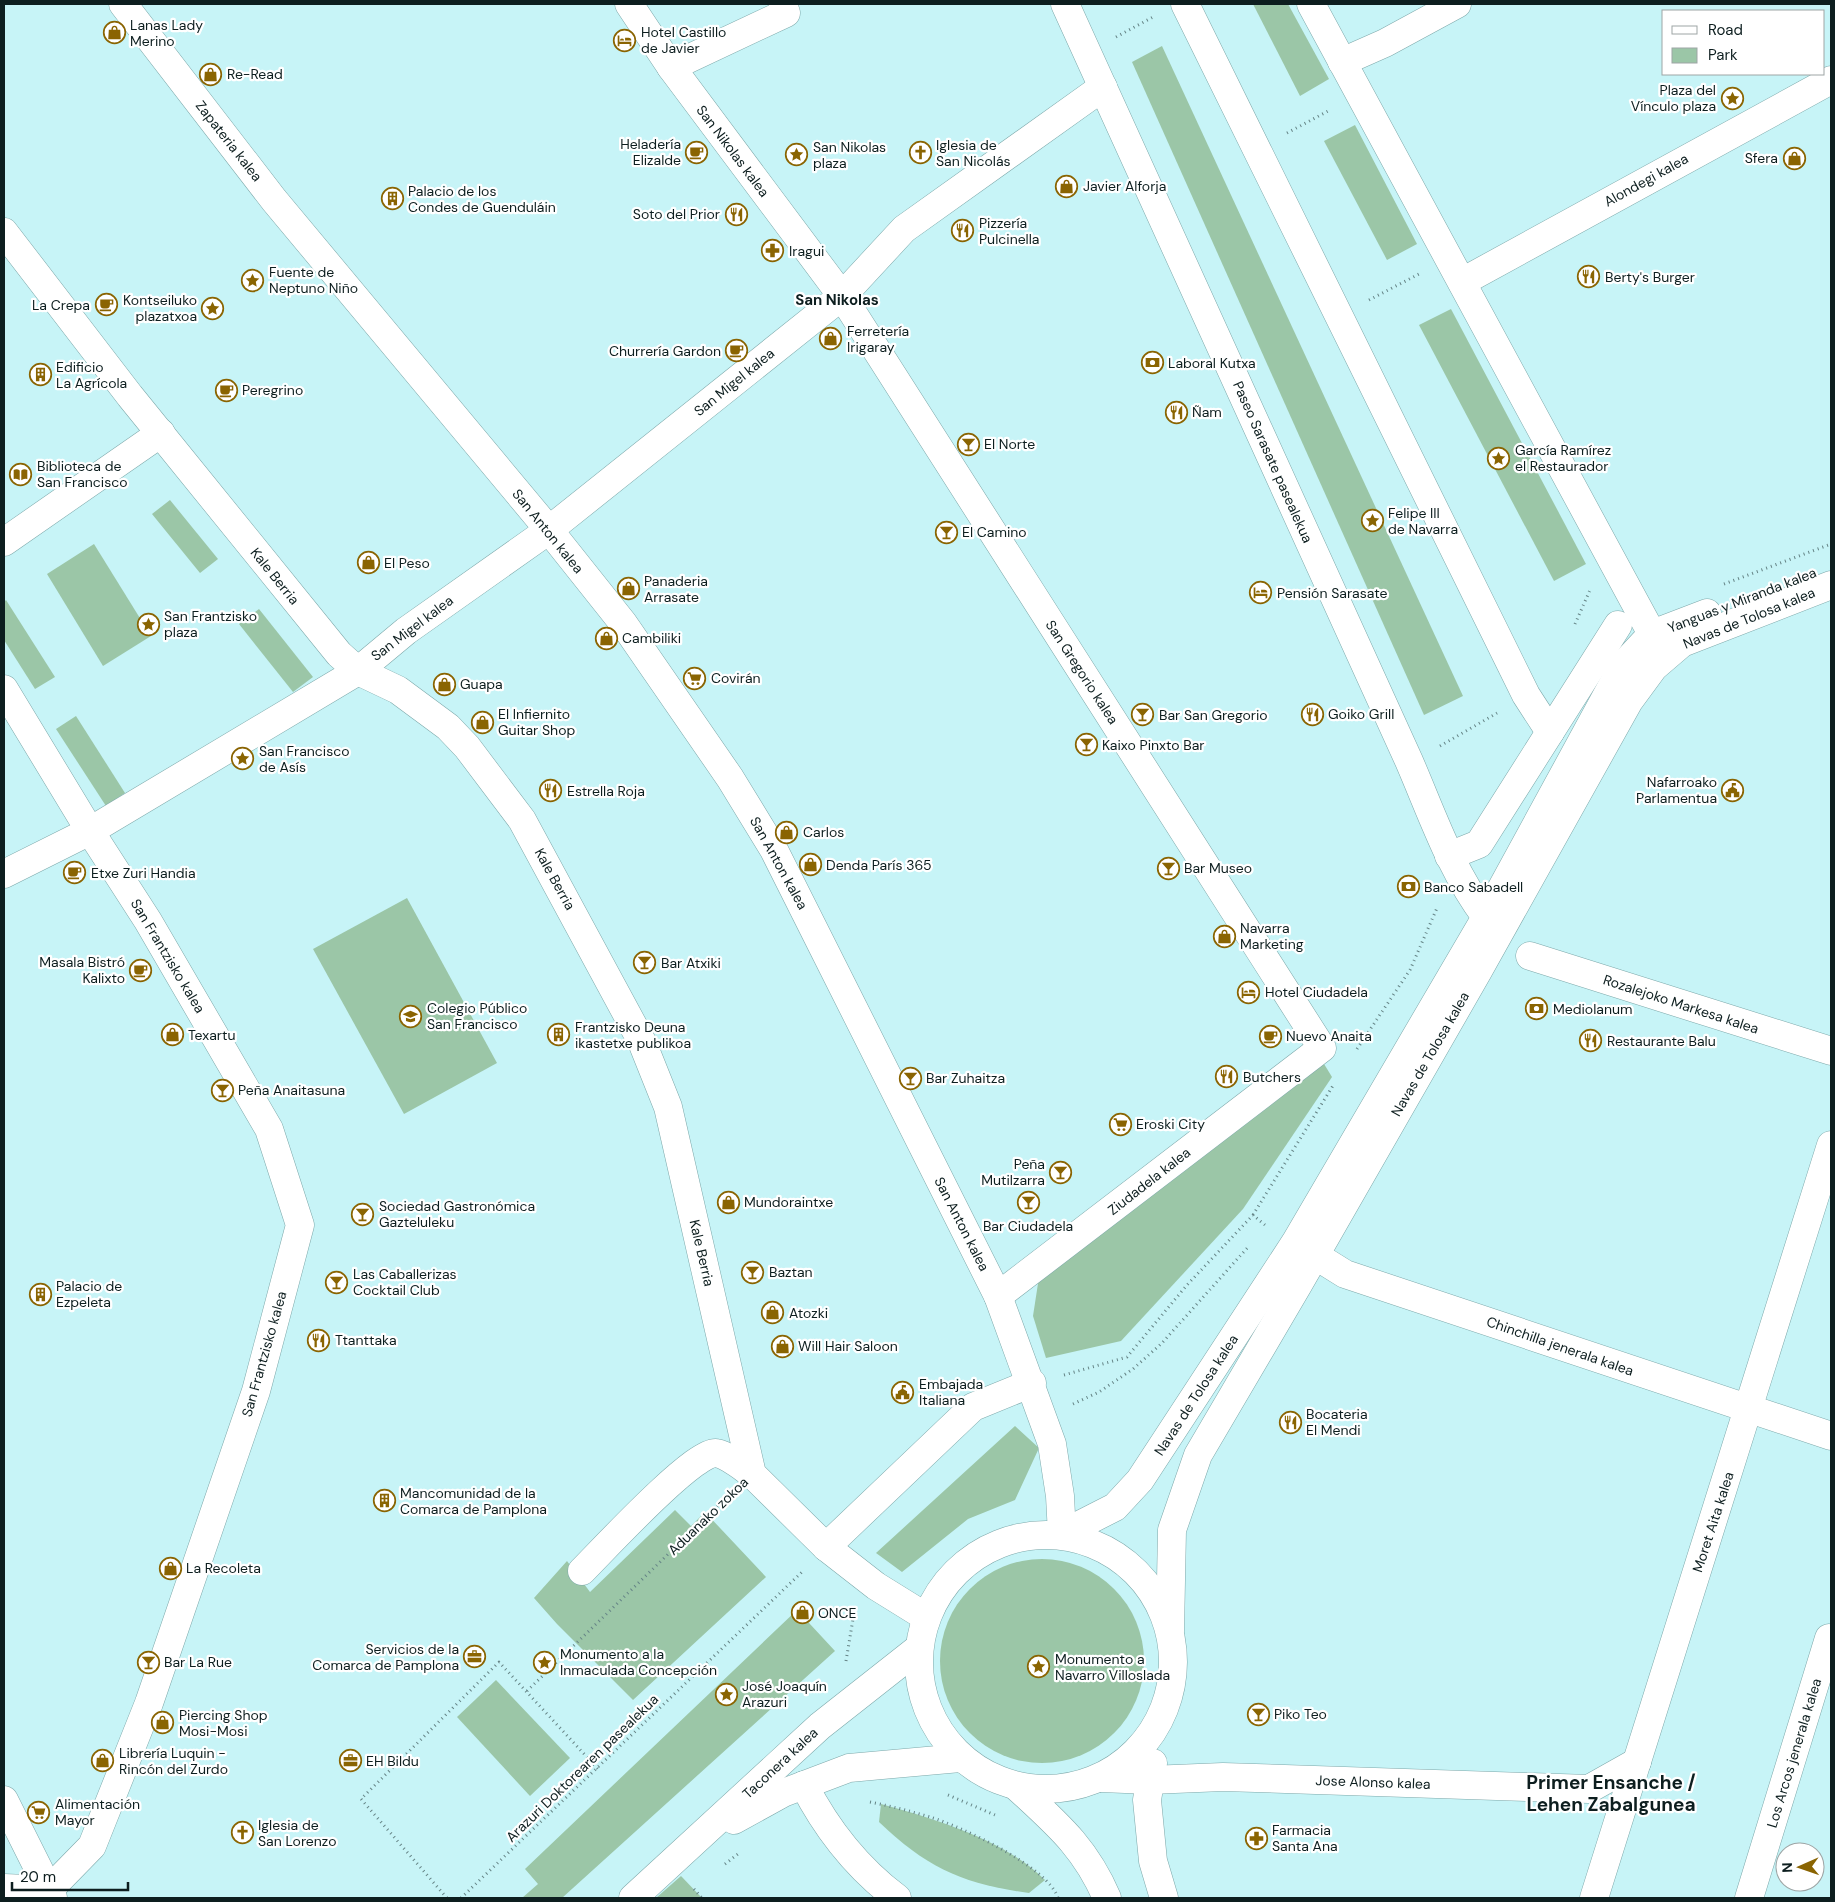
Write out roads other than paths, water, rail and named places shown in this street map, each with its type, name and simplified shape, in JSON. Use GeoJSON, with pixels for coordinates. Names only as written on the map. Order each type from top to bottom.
{"type":"FeatureCollection","features":[{"type":"Feature","properties":{"kind":"street","name":"Zapateria kalea"},"geometry":{"type":"LineString","coordinates":[[124,4],[274,200],[337,278]]}},
{"type":"Feature","properties":{"kind":"street","name":"San Nikolas kalea"},"geometry":{"type":"LineString","coordinates":[[629,4],[666,60],[842,296]]}},
{"type":"Feature","properties":{"kind":"street"},"geometry":{"type":"LineString","coordinates":[[666,60],[786,13],[783,4]]}},
{"type":"Feature","properties":{"kind":"street","name":"Paseo Sarasate pasealekua"},"geometry":{"type":"LineString","coordinates":[[1065,4],[1409,761],[1449,856],[1468,893],[1486,917]]}},
{"type":"Feature","properties":{"kind":"street"},"geometry":{"type":"LineString","coordinates":[[1311,4],[1652,634],[1682,643]]}},
{"type":"Feature","properties":{"kind":"street"},"geometry":{"type":"LineString","coordinates":[[1342,62],[1385,43],[1457,4]]}},
{"type":"Feature","properties":{"kind":"street"},"geometry":{"type":"LineString","coordinates":[[1173,8],[1257,148],[1526,695],[1550,732]]}},
{"type":"Feature","properties":{"kind":"street","name":"Alondegi kalea"},"geometry":{"type":"LineString","coordinates":[[1462,282],[1831,80]]}},
{"type":"Feature","properties":{"kind":"street","name":"San Migel kalea"},"geometry":{"type":"LineString","coordinates":[[358,671],[406,631],[549,530],[842,296],[904,229],[1103,87]]}},
{"type":"Feature","properties":{"kind":"street","name":"Kale Berria"},"geometry":{"type":"LineString","coordinates":[[4,232],[161,433],[339,654],[358,671],[398,690],[448,727],[467,747],[522,820],[642,1042],[668,1108],[752,1474]]}},
{"type":"Feature","properties":{"kind":"street","name":"San Anton kalea"},"geometry":{"type":"LineString","coordinates":[[337,278],[549,530],[623,623],[730,778],[774,850],[998,1296],[1032,1383],[1052,1444],[1060,1496],[1062,1534]]}},
{"type":"Feature","properties":{"kind":"street","name":"San Gregorio kalea"},"geometry":{"type":"LineString","coordinates":[[842,296],[1322,1048]]}},
{"type":"Feature","properties":{"kind":"street"},"geometry":{"type":"LineString","coordinates":[[4,542],[161,433]]}},
{"type":"Feature","properties":{"kind":"street","name":"Yanguas y Miranda kalea"},"geometry":{"type":"LineString","coordinates":[[1652,634],[1831,566]]}},
{"type":"Feature","properties":{"kind":"street","name":"Navas de Tolosa kalea"},"geometry":{"type":"LineString","coordinates":[[1062,1534],[1115,1507],[1140,1480],[1305,1249],[1478,971],[1629,701],[1654,667],[1682,643],[1831,585]]}},
{"type":"Feature","properties":{"kind":"street"},"geometry":{"type":"LineString","coordinates":[[1449,856],[1479,844],[1618,626]]}},
{"type":"Feature","properties":{"kind":"street","name":"Navas de Tolosa kalea"},"geometry":{"type":"LineString","coordinates":[[1170,1631],[1172,1530],[1198,1455],[1305,1249],[1624,664],[1652,634]]}},
{"type":"Feature","properties":{"kind":"street"},"geometry":{"type":"LineString","coordinates":[[4,874],[90,830],[358,671]]}},
{"type":"Feature","properties":{"kind":"street","name":"San Frantzisko kalea"},"geometry":{"type":"LineString","coordinates":[[4,689],[148,921],[269,1128],[300,1225],[256,1390],[149,1703],[92,1846],[51,1894]]}},
{"type":"Feature","properties":{"kind":"street","name":"Rozalejoko Markesa kalea"},"geometry":{"type":"LineString","coordinates":[[1530,956],[1831,1052]]}},
{"type":"Feature","properties":{"kind":"street","name":"Ziudadela kalea"},"geometry":{"type":"LineString","coordinates":[[998,1296],[1322,1048]]}},
{"type":"Feature","properties":{"kind":"street","name":"Moret Aita kalea"},"geometry":{"type":"LineString","coordinates":[[1594,1898],[1831,1145]]}},
{"type":"Feature","properties":{"kind":"street","name":"Chinchilla jenerala kalea"},"geometry":{"type":"LineString","coordinates":[[1305,1249],[1344,1274],[1831,1436]]}},
{"type":"Feature","properties":{"kind":"street"},"geometry":{"type":"LineString","coordinates":[[826,1548],[973,1407],[1032,1383]]}},
{"type":"Feature","properties":{"kind":"street","name":"Aduanako zokoa"},"geometry":{"type":"LineString","coordinates":[[582,1571],[666,1486],[706,1455],[715,1453],[726,1457],[752,1474]]}},
{"type":"Feature","properties":{"kind":"street"},"geometry":{"type":"LineString","coordinates":[[752,1474],[826,1548],[876,1586],[926,1617]]}},
{"type":"Feature","properties":{"kind":"street"},"geometry":{"type":"LineString","coordinates":[[1162,1717],[1136,1753],[1101,1778],[1060,1790],[1017,1787],[987,1776],[960,1758],[935,1726],[921,1689],[919,1648],[926,1617],[939,1592],[956,1570],[978,1553],[1004,1540],[1022,1536],[1062,1534],[1099,1545],[1131,1566],[1156,1595],[1170,1631],[1174,1672],[1162,1717],[1146,1800],[1152,1861],[1164,1898]]}},
{"type":"Feature","properties":{"kind":"street","name":"Los Arcos jenerala kalea"},"geometry":{"type":"LineString","coordinates":[[1749,1898],[1829,1638],[1831,1639]]}},
{"type":"Feature","properties":{"kind":"street","name":"Taconera kalea"},"geometry":{"type":"LineString","coordinates":[[633,1898],[820,1726],[919,1648]]}},
{"type":"Feature","properties":{"kind":"street","name":"Taconera kalea"},"geometry":{"type":"LineString","coordinates":[[690,1845],[783,1793],[849,1768],[960,1758]]}},
{"type":"Feature","properties":{"kind":"street","name":"Jose Alonso kalea"},"geometry":{"type":"LineString","coordinates":[[1101,1778],[1150,1780],[1223,1776],[1588,1789],[1637,1762]]}},
{"type":"Feature","properties":{"kind":"street"},"geometry":{"type":"LineString","coordinates":[[804,1785],[829,1829],[845,1850],[862,1869],[897,1898]]}},
{"type":"Feature","properties":{"kind":"street"},"geometry":{"type":"LineString","coordinates":[[1017,1787],[1070,1836],[1097,1875],[1107,1898]]}},
{"type":"Feature","properties":{"kind":"street"},"geometry":{"type":"LineString","coordinates":[[4,1800],[51,1894]]}},
{"type":"Feature","properties":{"kind":"street"},"geometry":{"type":"LineString","coordinates":[[4,1888],[51,1894]]}},
{"type":"Feature","properties":{"kind":"place","name":"Lanas Lady Merino"},"geometry":{"type":"Point","coordinates":[114,33]}},
{"type":"Feature","properties":{"kind":"place","name":"Hotel Castillo de Javier"},"geometry":{"type":"Point","coordinates":[625,40]}},
{"type":"Feature","properties":{"kind":"place","name":"Re-Read"},"geometry":{"type":"Point","coordinates":[211,74]}},
{"type":"Feature","properties":{"kind":"place","name":"Plaza del Vínculo plaza"},"geometry":{"type":"Point","coordinates":[1732,98]}},
{"type":"Feature","properties":{"kind":"place","name":"Heladería Elizalde"},"geometry":{"type":"Point","coordinates":[697,152]}},
{"type":"Feature","properties":{"kind":"place","name":"Iglesia de San Nicolás"},"geometry":{"type":"Point","coordinates":[920,153]}},
{"type":"Feature","properties":{"kind":"place","name":"San Nikolas plaza"},"geometry":{"type":"Point","coordinates":[797,155]}},
{"type":"Feature","properties":{"kind":"place","name":"Sfera"},"geometry":{"type":"Point","coordinates":[1794,158]}},
{"type":"Feature","properties":{"kind":"place","name":"Javier Alforja"},"geometry":{"type":"Point","coordinates":[1067,186]}},
{"type":"Feature","properties":{"kind":"place","name":"Palacio de los Condes de Guenduláin"},"geometry":{"type":"Point","coordinates":[392,199]}},
{"type":"Feature","properties":{"kind":"place","name":"Soto del Prior"},"geometry":{"type":"Point","coordinates":[736,214]}},
{"type":"Feature","properties":{"kind":"place","name":"Pizzería Pulcinella"},"geometry":{"type":"Point","coordinates":[963,231]}},
{"type":"Feature","properties":{"kind":"place","name":"Iragui"},"geometry":{"type":"Point","coordinates":[773,251]}},
{"type":"Feature","properties":{"kind":"place","name":"Berty's Burger"},"geometry":{"type":"Point","coordinates":[1589,277]}},
{"type":"Feature","properties":{"kind":"place","name":"Fuente de Neptuno Niño"},"geometry":{"type":"Point","coordinates":[253,280]}},
{"type":"Feature","properties":{"kind":"place","name":"La Crepa"},"geometry":{"type":"Point","coordinates":[106,305]}},
{"type":"Feature","properties":{"kind":"place","name":"Kontseiluko plazatxoa"},"geometry":{"type":"Point","coordinates":[213,308]}},
{"type":"Feature","properties":{"kind":"place","name":"Ferretería Irigaray"},"geometry":{"type":"Point","coordinates":[831,339]}},
{"type":"Feature","properties":{"kind":"place","name":"Churrería Gardon"},"geometry":{"type":"Point","coordinates":[737,351]}},
{"type":"Feature","properties":{"kind":"place","name":"Laboral Kutxa"},"geometry":{"type":"Point","coordinates":[1152,363]}},
{"type":"Feature","properties":{"kind":"place","name":"Edificio La Agrícola"},"geometry":{"type":"Point","coordinates":[40,375]}},
{"type":"Feature","properties":{"kind":"place","name":"Peregrino"},"geometry":{"type":"Point","coordinates":[226,390]}},
{"type":"Feature","properties":{"kind":"place","name":"Ñam"},"geometry":{"type":"Point","coordinates":[1176,412]}},
{"type":"Feature","properties":{"kind":"place","name":"El Norte"},"geometry":{"type":"Point","coordinates":[968,444]}},
{"type":"Feature","properties":{"kind":"place","name":"García Ramírez el Restaurador"},"geometry":{"type":"Point","coordinates":[1499,458]}},
{"type":"Feature","properties":{"kind":"place","name":"Biblioteca de San Francisco"},"geometry":{"type":"Point","coordinates":[21,474]}},
{"type":"Feature","properties":{"kind":"place","name":"Felipe III de Navarra"},"geometry":{"type":"Point","coordinates":[1372,521]}},
{"type":"Feature","properties":{"kind":"place","name":"El Camino"},"geometry":{"type":"Point","coordinates":[946,532]}},
{"type":"Feature","properties":{"kind":"place","name":"El Peso"},"geometry":{"type":"Point","coordinates":[368,563]}},
{"type":"Feature","properties":{"kind":"place","name":"Panaderia Arrasate"},"geometry":{"type":"Point","coordinates":[628,589]}},
{"type":"Feature","properties":{"kind":"place","name":"Pensión Sarasate"},"geometry":{"type":"Point","coordinates":[1261,593]}},
{"type":"Feature","properties":{"kind":"place","name":"San Frantzisko plaza"},"geometry":{"type":"Point","coordinates":[148,624]}},
{"type":"Feature","properties":{"kind":"place","name":"Cambiliki"},"geometry":{"type":"Point","coordinates":[606,638]}},
{"type":"Feature","properties":{"kind":"place","name":"Covirán"},"geometry":{"type":"Point","coordinates":[695,678]}},
{"type":"Feature","properties":{"kind":"place","name":"Guapa"},"geometry":{"type":"Point","coordinates":[444,684]}},
{"type":"Feature","properties":{"kind":"place","name":"Goiko Grill"},"geometry":{"type":"Point","coordinates":[1312,714]}},
{"type":"Feature","properties":{"kind":"place","name":"Bar San Gregorio"},"geometry":{"type":"Point","coordinates":[1143,715]}},
{"type":"Feature","properties":{"kind":"place","name":"El Infiernito Guitar Shop"},"geometry":{"type":"Point","coordinates":[482,722]}},
{"type":"Feature","properties":{"kind":"place","name":"Kaixo Pinxto Bar"},"geometry":{"type":"Point","coordinates":[1086,745]}},
{"type":"Feature","properties":{"kind":"place","name":"San Francisco de Asís"},"geometry":{"type":"Point","coordinates":[243,759]}},
{"type":"Feature","properties":{"kind":"place","name":"Nafarroako Parlamentua"},"geometry":{"type":"Point","coordinates":[1733,790]}},
{"type":"Feature","properties":{"kind":"place","name":"Estrella Roja"},"geometry":{"type":"Point","coordinates":[551,791]}},
{"type":"Feature","properties":{"kind":"place","name":"Carlos"},"geometry":{"type":"Point","coordinates":[787,832]}},
{"type":"Feature","properties":{"kind":"place","name":"Denda París 365"},"geometry":{"type":"Point","coordinates":[810,865]}},
{"type":"Feature","properties":{"kind":"place","name":"Bar Museo"},"geometry":{"type":"Point","coordinates":[1168,868]}},
{"type":"Feature","properties":{"kind":"place","name":"Etxe Zuri Handia"},"geometry":{"type":"Point","coordinates":[75,873]}},
{"type":"Feature","properties":{"kind":"place","name":"Banco Sabadell"},"geometry":{"type":"Point","coordinates":[1408,887]}},
{"type":"Feature","properties":{"kind":"place","name":"Navarra Marketing"},"geometry":{"type":"Point","coordinates":[1224,936]}},
{"type":"Feature","properties":{"kind":"place","name":"Bar Atxiki"},"geometry":{"type":"Point","coordinates":[645,963]}},
{"type":"Feature","properties":{"kind":"place","name":"Masala Bistró Kalixto"},"geometry":{"type":"Point","coordinates":[141,970]}},
{"type":"Feature","properties":{"kind":"place","name":"Hotel Ciudadela"},"geometry":{"type":"Point","coordinates":[1249,992]}},
{"type":"Feature","properties":{"kind":"place","name":"Mediolanum"},"geometry":{"type":"Point","coordinates":[1537,1009]}},
{"type":"Feature","properties":{"kind":"place","name":"Colegio Público San Francisco"},"geometry":{"type":"Point","coordinates":[411,1016]}},
{"type":"Feature","properties":{"kind":"place","name":"Texartu"},"geometry":{"type":"Point","coordinates":[172,1035]}},
{"type":"Feature","properties":{"kind":"place","name":"Frantzisko Deuna ikastetxe publikoa"},"geometry":{"type":"Point","coordinates":[559,1035]}},
{"type":"Feature","properties":{"kind":"place","name":"Nuevo Anaita"},"geometry":{"type":"Point","coordinates":[1270,1036]}},
{"type":"Feature","properties":{"kind":"place","name":"Restaurante Balu"},"geometry":{"type":"Point","coordinates":[1591,1041]}},
{"type":"Feature","properties":{"kind":"place","name":"Butchers"},"geometry":{"type":"Point","coordinates":[1227,1077]}},
{"type":"Feature","properties":{"kind":"place","name":"Bar Zuhaitza"},"geometry":{"type":"Point","coordinates":[910,1078]}},
{"type":"Feature","properties":{"kind":"place","name":"Peña Anaitasuna"},"geometry":{"type":"Point","coordinates":[222,1090]}},
{"type":"Feature","properties":{"kind":"place","name":"Eroski City"},"geometry":{"type":"Point","coordinates":[1120,1124]}},
{"type":"Feature","properties":{"kind":"place","name":"Peña Mutilzarra"},"geometry":{"type":"Point","coordinates":[1061,1172]}},
{"type":"Feature","properties":{"kind":"place","name":"Mundoraintxe"},"geometry":{"type":"Point","coordinates":[728,1202]}},
{"type":"Feature","properties":{"kind":"place","name":"Bar Ciudadela"},"geometry":{"type":"Point","coordinates":[1028,1203]}},
{"type":"Feature","properties":{"kind":"place","name":"Sociedad Gastronómica Gazteluleku"},"geometry":{"type":"Point","coordinates":[363,1214]}},
{"type":"Feature","properties":{"kind":"place","name":"Baztan"},"geometry":{"type":"Point","coordinates":[753,1272]}},
{"type":"Feature","properties":{"kind":"place","name":"Las Caballerizas Cocktail Club"},"geometry":{"type":"Point","coordinates":[337,1282]}},
{"type":"Feature","properties":{"kind":"place","name":"Palacio de Ezpeleta"},"geometry":{"type":"Point","coordinates":[40,1294]}},
{"type":"Feature","properties":{"kind":"place","name":"Atozki"},"geometry":{"type":"Point","coordinates":[773,1313]}},
{"type":"Feature","properties":{"kind":"place","name":"Ttanttaka"},"geometry":{"type":"Point","coordinates":[319,1340]}},
{"type":"Feature","properties":{"kind":"place","name":"Will Hair Saloon"},"geometry":{"type":"Point","coordinates":[782,1346]}},
{"type":"Feature","properties":{"kind":"place","name":"Embajada Italiana"},"geometry":{"type":"Point","coordinates":[903,1392]}},
{"type":"Feature","properties":{"kind":"place","name":"Bocateria El Mendi"},"geometry":{"type":"Point","coordinates":[1290,1422]}},
{"type":"Feature","properties":{"kind":"place","name":"Mancomunidad de la Comarca de Pamplona"},"geometry":{"type":"Point","coordinates":[384,1501]}},
{"type":"Feature","properties":{"kind":"place","name":"La Recoleta"},"geometry":{"type":"Point","coordinates":[170,1568]}},
{"type":"Feature","properties":{"kind":"place","name":"ONCE"},"geometry":{"type":"Point","coordinates":[802,1613]}},
{"type":"Feature","properties":{"kind":"place","name":"Servicios de la Comarca de Pamplona"},"geometry":{"type":"Point","coordinates":[475,1657]}},
{"type":"Feature","properties":{"kind":"place","name":"Bar La Rue"},"geometry":{"type":"Point","coordinates":[148,1662]}},
{"type":"Feature","properties":{"kind":"place","name":"Monumento a la Inmaculada Concepción"},"geometry":{"type":"Point","coordinates":[544,1662]}},
{"type":"Feature","properties":{"kind":"place","name":"Monumento a Navarro Villoslada"},"geometry":{"type":"Point","coordinates":[1039,1667]}},
{"type":"Feature","properties":{"kind":"place","name":"José Joaquín Arazuri"},"geometry":{"type":"Point","coordinates":[726,1694]}},
{"type":"Feature","properties":{"kind":"place","name":"Piko Teo"},"geometry":{"type":"Point","coordinates":[1258,1714]}},
{"type":"Feature","properties":{"kind":"place","name":"Piercing Shop Mosi-Mosi"},"geometry":{"type":"Point","coordinates":[163,1723]}},
{"type":"Feature","properties":{"kind":"place","name":"Librería Luquin - Rincón del Zurdo"},"geometry":{"type":"Point","coordinates":[103,1761]}},
{"type":"Feature","properties":{"kind":"place","name":"EH Bildu"},"geometry":{"type":"Point","coordinates":[350,1761]}},
{"type":"Feature","properties":{"kind":"place","name":"Alimentación Mayor"},"geometry":{"type":"Point","coordinates":[39,1812]}},
{"type":"Feature","properties":{"kind":"place","name":"Iglesia de San Lorenzo"},"geometry":{"type":"Point","coordinates":[242,1833]}},
{"type":"Feature","properties":{"kind":"place","name":"Farmacia Santa Ana"},"geometry":{"type":"Point","coordinates":[1256,1838]}},
{"type":"Feature","properties":{"kind":"district","name":"San Nikolas"},"geometry":{"type":"Point","coordinates":[837,300]}},
{"type":"Feature","properties":{"kind":"district","name":"Primer Ensanche / Lehen Zabalgunea"},"geometry":{"type":"Point","coordinates":[1611,1793]}}]}
